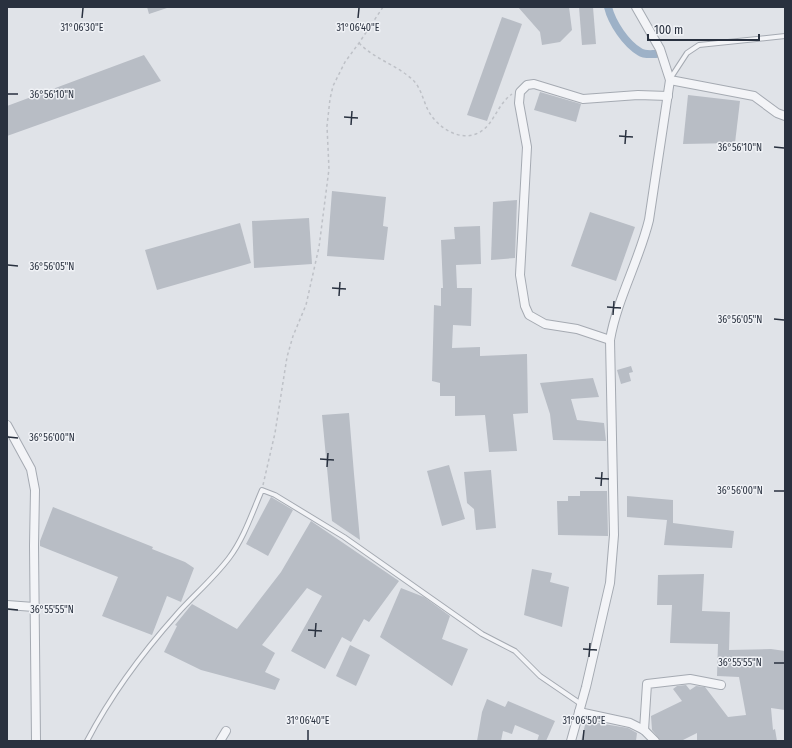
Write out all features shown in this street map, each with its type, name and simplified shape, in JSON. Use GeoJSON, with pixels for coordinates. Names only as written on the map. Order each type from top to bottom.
{"type":"FeatureCollection","features":[{"type":"Feature","properties":{"kind":"street"},"geometry":{"type":"LineString","coordinates":[[571,741],[610,584],[612,567],[614,535],[610,340],[615,319],[647,226],[670,80],[660,49],[636,7]]}},
{"type":"Feature","properties":{"kind":"street"},"geometry":{"type":"LineString","coordinates":[[670,80],[754,96],[777,114],[785,116]]}},
{"type":"Feature","properties":{"kind":"street"},"geometry":{"type":"LineString","coordinates":[[610,340],[577,329],[545,324],[529,315],[525,306],[520,275],[527,147],[522,114],[518,103],[520,92],[527,85],[534,84],[583,99],[638,95],[668,96]]}},
{"type":"Feature","properties":{"kind":"street"},"geometry":{"type":"LineString","coordinates":[[7,425],[26,459],[34,479],[36,741]]}},
{"type":"Feature","properties":{"kind":"street"},"geometry":{"type":"LineString","coordinates":[[7,605],[34,607]]}},
{"type":"Feature","properties":{"kind":"street"},"geometry":{"type":"LineString","coordinates":[[644,730],[647,684],[690,680],[722,684]]}},
{"type":"Feature","properties":{"kind":"street"},"geometry":{"type":"LineString","coordinates":[[580,708],[630,723],[644,730],[655,741]]}},
{"type":"Feature","properties":{"kind":"street"},"geometry":{"type":"LineString","coordinates":[[220,741],[226,731]]}},
{"type":"Feature","properties":{"kind":"lane"},"geometry":{"type":"LineString","coordinates":[[670,80],[687,53],[699,45],[785,36]]}},
{"type":"Feature","properties":{"kind":"lane"},"geometry":{"type":"LineString","coordinates":[[88,741],[97,722],[132,670],[176,615],[207,584],[229,558],[243,534],[262,490],[275,495],[344,537],[482,634],[515,650],[540,676],[580,708]]}},
{"type":"Feature","properties":{"kind":"path"},"geometry":{"type":"LineString","coordinates":[[262,490],[275,433],[286,357],[306,305],[319,247],[329,169],[327,126],[330,99],[339,73],[351,52],[360,44],[383,7]]}},
{"type":"Feature","properties":{"kind":"path"},"geometry":{"type":"LineString","coordinates":[[360,44],[370,53],[413,80],[419,89],[428,110],[435,120],[445,128],[458,135],[469,136],[485,129],[504,100],[514,93],[520,92]]}},
{"type":"Feature","properties":{"kind":"building"},"geometry":{"type":"Polygon","coordinates":[[[147,7],[167,7],[167,8],[149,14],[147,7]]]}},
{"type":"Feature","properties":{"kind":"building"},"geometry":{"type":"Polygon","coordinates":[[[518,7],[569,7],[572,30],[560,42],[542,45],[540,32],[518,7]]]}},
{"type":"Feature","properties":{"kind":"building"},"geometry":{"type":"Polygon","coordinates":[[[579,7],[593,7],[596,44],[582,45],[579,7]]]}},
{"type":"Feature","properties":{"kind":"building"},"geometry":{"type":"Polygon","coordinates":[[[502,17],[522,24],[487,121],[467,115],[502,17]]]}},
{"type":"Feature","properties":{"kind":"building"},"geometry":{"type":"Polygon","coordinates":[[[144,55],[161,81],[7,136],[7,106],[144,55]]]}},
{"type":"Feature","properties":{"kind":"building"},"geometry":{"type":"Polygon","coordinates":[[[540,92],[581,104],[576,122],[534,110],[540,92]]]}},
{"type":"Feature","properties":{"kind":"building"},"geometry":{"type":"Polygon","coordinates":[[[688,95],[740,101],[735,143],[683,144],[688,95]]]}},
{"type":"Feature","properties":{"kind":"building"},"geometry":{"type":"Polygon","coordinates":[[[332,191],[386,197],[383,226],[388,227],[384,260],[327,256],[332,191]]]}},
{"type":"Feature","properties":{"kind":"building"},"geometry":{"type":"Polygon","coordinates":[[[517,200],[515,258],[491,260],[493,202],[517,200]]]}},
{"type":"Feature","properties":{"kind":"building"},"geometry":{"type":"Polygon","coordinates":[[[590,212],[635,227],[616,281],[571,266],[590,212]]]}},
{"type":"Feature","properties":{"kind":"building"},"geometry":{"type":"Polygon","coordinates":[[[309,218],[312,264],[254,268],[252,221],[309,218]]]}},
{"type":"Feature","properties":{"kind":"building"},"geometry":{"type":"Polygon","coordinates":[[[240,223],[251,263],[157,290],[145,250],[240,223]]]}},
{"type":"Feature","properties":{"kind":"building"},"geometry":{"type":"Polygon","coordinates":[[[480,226],[481,264],[456,265],[457,288],[472,288],[471,326],[453,325],[452,348],[480,347],[480,356],[527,354],[528,413],[513,414],[517,451],[489,452],[485,415],[455,416],[455,396],[440,396],[440,383],[432,381],[434,305],[441,306],[441,288],[443,288],[441,240],[455,239],[454,227],[480,226]]]}},
{"type":"Feature","properties":{"kind":"building"},"geometry":{"type":"Polygon","coordinates":[[[631,366],[633,372],[629,373],[631,381],[621,384],[617,370],[631,366]]]}},
{"type":"Feature","properties":{"kind":"building"},"geometry":{"type":"Polygon","coordinates":[[[593,378],[599,397],[571,399],[577,420],[604,423],[606,441],[553,440],[550,414],[540,383],[593,378]]]}},
{"type":"Feature","properties":{"kind":"building"},"geometry":{"type":"Polygon","coordinates":[[[349,413],[360,540],[332,521],[322,415],[349,413]]]}},
{"type":"Feature","properties":{"kind":"building"},"geometry":{"type":"Polygon","coordinates":[[[449,465],[465,519],[442,526],[427,471],[449,465]]]}},
{"type":"Feature","properties":{"kind":"building"},"geometry":{"type":"Polygon","coordinates":[[[491,470],[496,528],[476,530],[474,509],[467,503],[464,472],[491,470]]]}},
{"type":"Feature","properties":{"kind":"building"},"geometry":{"type":"Polygon","coordinates":[[[580,491],[607,491],[608,536],[558,535],[557,501],[568,501],[568,496],[580,496],[580,491]]]}},
{"type":"Feature","properties":{"kind":"building"},"geometry":{"type":"Polygon","coordinates":[[[627,496],[673,500],[673,523],[734,531],[732,548],[664,545],[667,520],[627,517],[627,496]]]}},
{"type":"Feature","properties":{"kind":"building"},"geometry":{"type":"Polygon","coordinates":[[[271,497],[293,510],[268,556],[246,544],[271,497]]]}},
{"type":"Feature","properties":{"kind":"building"},"geometry":{"type":"Polygon","coordinates":[[[53,507],[153,547],[152,549],[185,562],[194,568],[181,602],[167,596],[152,635],[102,616],[118,577],[40,546],[40,541],[53,507]]]}},
{"type":"Feature","properties":{"kind":"building"},"geometry":{"type":"Polygon","coordinates":[[[311,521],[399,581],[369,622],[364,619],[351,642],[342,637],[325,669],[291,651],[322,596],[307,588],[262,645],[275,653],[265,672],[280,679],[275,690],[201,670],[164,652],[177,626],[175,625],[192,604],[237,629],[281,572],[311,521]]]}},
{"type":"Feature","properties":{"kind":"building"},"geometry":{"type":"Polygon","coordinates":[[[532,569],[552,573],[550,582],[569,587],[562,627],[524,615],[532,569]]]}},
{"type":"Feature","properties":{"kind":"building"},"geometry":{"type":"Polygon","coordinates":[[[704,574],[702,611],[730,612],[729,650],[771,649],[785,651],[785,710],[771,708],[773,730],[775,729],[777,741],[697,741],[697,733],[681,741],[661,741],[652,730],[651,716],[682,701],[673,689],[677,686],[686,685],[690,690],[696,686],[705,687],[728,717],[746,715],[739,677],[717,676],[718,644],[670,643],[672,605],[657,605],[658,575],[704,574]]]}},
{"type":"Feature","properties":{"kind":"building"},"geometry":{"type":"Polygon","coordinates":[[[401,588],[424,597],[450,616],[442,639],[468,649],[452,686],[380,637],[401,588]]]}},
{"type":"Feature","properties":{"kind":"building"},"geometry":{"type":"Polygon","coordinates":[[[350,645],[370,655],[356,686],[336,676],[350,645]]]}},
{"type":"Feature","properties":{"kind":"building"},"geometry":{"type":"Polygon","coordinates":[[[487,699],[505,707],[508,701],[555,721],[546,741],[537,741],[539,735],[515,725],[512,734],[503,731],[501,741],[477,741],[482,712],[487,699]]]}},
{"type":"Feature","properties":{"kind":"building"},"geometry":{"type":"Polygon","coordinates":[[[586,721],[628,728],[637,733],[636,741],[581,741],[586,721]]]}},
{"type":"Feature","properties":{"kind":"waterway"},"geometry":{"type":"LineString","coordinates":[[608,7],[616,26],[630,44],[642,53],[656,54]]}}]}
